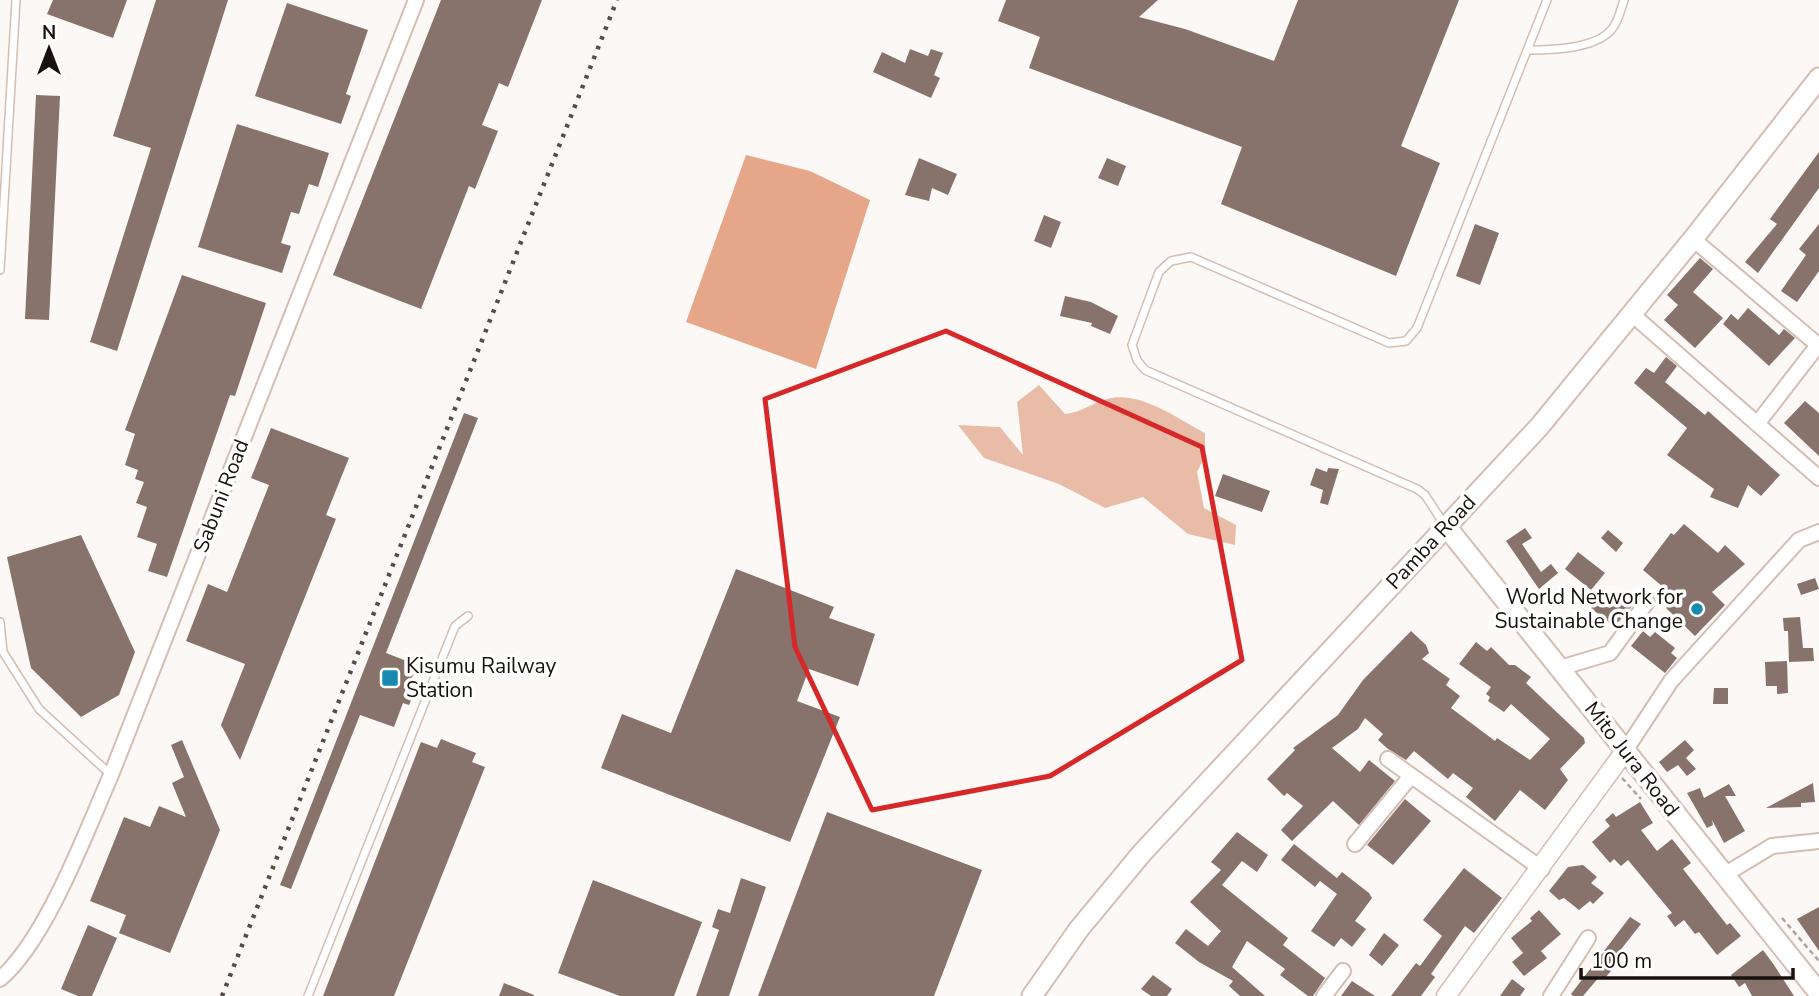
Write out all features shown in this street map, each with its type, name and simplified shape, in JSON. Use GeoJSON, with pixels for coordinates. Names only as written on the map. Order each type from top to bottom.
{"type":"FeatureCollection","features":[{"type":"Feature","properties":{"kind":"main road","name":"Pamba Road"},"geometry":{"type":"LineString","coordinates":[[1032,996],[1079,929],[1142,853],[1539,427],[1633,315],[1819,78]]}},
{"type":"Feature","properties":{"kind":"main road","name":"Mito Jura Road"},"geometry":{"type":"LineString","coordinates":[[1445,525],[1819,993]]}},
{"type":"Feature","properties":{"kind":"street","name":"Sabuni Road"},"geometry":{"type":"LineString","coordinates":[[0,979],[11,969],[59,890],[111,775],[416,0]]}},
{"type":"Feature","properties":{"kind":"street"},"geometry":{"type":"LineString","coordinates":[[1693,239],[1818,346],[1757,424]]}},
{"type":"Feature","properties":{"kind":"street"},"geometry":{"type":"LineString","coordinates":[[1633,315],[1819,478]]}},
{"type":"Feature","properties":{"kind":"street"},"geometry":{"type":"LineString","coordinates":[[1446,996],[1542,869],[1625,751],[1659,697],[1689,660],[1799,540],[1819,532]]}},
{"type":"Feature","properties":{"kind":"street"},"geometry":{"type":"LineString","coordinates":[[1560,668],[1610,653],[1647,603]]}},
{"type":"Feature","properties":{"kind":"street"},"geometry":{"type":"LineString","coordinates":[[1388,758],[1542,869]]}},
{"type":"Feature","properties":{"kind":"street"},"geometry":{"type":"LineString","coordinates":[[1355,844],[1411,776]]}},
{"type":"Feature","properties":{"kind":"street"},"geometry":{"type":"LineString","coordinates":[[1724,875],[1772,846],[1819,841]]}},
{"type":"Feature","properties":{"kind":"street"},"geometry":{"type":"LineString","coordinates":[[1551,996],[1588,938]]}},
{"type":"Feature","properties":{"kind":"street"},"geometry":{"type":"LineString","coordinates":[[1324,996],[1343,971]]}},
{"type":"Feature","properties":{"kind":"lane"},"geometry":{"type":"LineString","coordinates":[[0,270],[16,0]]}},
{"type":"Feature","properties":{"kind":"lane"},"geometry":{"type":"LineString","coordinates":[[1445,525],[1417,489],[1145,370],[1137,360],[1132,345],[1159,272],[1171,261],[1191,257],[1389,343],[1406,341],[1417,328],[1530,50],[1547,0]]}},
{"type":"Feature","properties":{"kind":"lane"},"geometry":{"type":"LineString","coordinates":[[1530,50],[1571,49],[1597,38],[1613,29],[1624,0]]}},
{"type":"Feature","properties":{"kind":"lane"},"geometry":{"type":"LineString","coordinates":[[308,996],[454,626],[468,616]]}},
{"type":"Feature","properties":{"kind":"lane"},"geometry":{"type":"LineString","coordinates":[[0,622],[3,652],[39,709],[111,775]]}},
{"type":"Feature","properties":{"kind":"highlighted area"},"geometry":{"type":"Polygon","coordinates":[[[946,331],[1202,447],[1242,660],[1050,776],[872,810],[795,647],[765,399],[946,331]]]}},
{"type":"Feature","properties":{"kind":"shaded area"},"geometry":{"type":"Polygon","coordinates":[[[746,155],[810,171],[870,200],[816,369],[686,322],[746,155]]]}},
{"type":"Feature","properties":{"kind":"shaded area"},"geometry":{"type":"Polygon","coordinates":[[[1039,385],[1065,414],[1119,397],[1158,407],[1205,433],[1205,456],[1197,472],[1204,508],[1236,525],[1235,545],[1188,534],[1143,497],[1105,508],[1059,484],[984,458],[958,425],[1000,427],[1023,455],[1017,402],[1039,385]]]}},
{"type":"Feature","properties":{"kind":"building"},"geometry":{"type":"Polygon","coordinates":[[[53,0],[127,0],[113,38],[47,14],[53,0]]]}},
{"type":"Feature","properties":{"kind":"building"},"geometry":{"type":"Polygon","coordinates":[[[156,0],[228,0],[117,351],[90,342],[151,148],[113,136],[156,0]]]}},
{"type":"Feature","properties":{"kind":"building"},"geometry":{"type":"Polygon","coordinates":[[[441,0],[542,0],[508,87],[499,83],[482,125],[498,131],[475,189],[469,186],[421,309],[333,275],[441,0]]]}},
{"type":"Feature","properties":{"kind":"building"},"geometry":{"type":"Polygon","coordinates":[[[1006,0],[1158,0],[1139,17],[1185,29],[1274,61],[1298,0],[1459,0],[1401,146],[1440,163],[1396,276],[1221,204],[1242,147],[1029,68],[1040,37],[998,21],[1006,0]]]}},
{"type":"Feature","properties":{"kind":"building"},"geometry":{"type":"Polygon","coordinates":[[[287,3],[368,30],[346,94],[351,96],[341,124],[255,96],[287,3]]]}},
{"type":"Feature","properties":{"kind":"building"},"geometry":{"type":"Polygon","coordinates":[[[910,49],[928,56],[931,49],[943,53],[934,75],[940,78],[931,98],[873,72],[882,52],[905,63],[910,49]]]}},
{"type":"Feature","properties":{"kind":"building"},"geometry":{"type":"Polygon","coordinates":[[[36,95],[60,96],[49,320],[25,319],[36,95]]]}},
{"type":"Feature","properties":{"kind":"building"},"geometry":{"type":"Polygon","coordinates":[[[237,124],[329,153],[318,187],[309,184],[299,214],[291,212],[281,243],[291,246],[282,273],[198,247],[237,124]]]}},
{"type":"Feature","properties":{"kind":"building"},"geometry":{"type":"Polygon","coordinates":[[[1819,152],[1819,188],[1758,273],[1745,262],[1777,224],[1770,219],[1819,152]]]}},
{"type":"Feature","properties":{"kind":"building"},"geometry":{"type":"Polygon","coordinates":[[[919,158],[957,174],[948,195],[932,188],[929,201],[905,195],[919,158]]]}},
{"type":"Feature","properties":{"kind":"building"},"geometry":{"type":"Polygon","coordinates":[[[1107,158],[1126,166],[1118,186],[1098,178],[1107,158]]]}},
{"type":"Feature","properties":{"kind":"building"},"geometry":{"type":"Polygon","coordinates":[[[1044,215],[1061,222],[1051,248],[1034,241],[1044,215]]]}},
{"type":"Feature","properties":{"kind":"building"},"geometry":{"type":"Polygon","coordinates":[[[1475,224],[1499,233],[1480,285],[1456,276],[1475,224]]]}},
{"type":"Feature","properties":{"kind":"building"},"geometry":{"type":"Polygon","coordinates":[[[1819,224],[1819,271],[1797,302],[1781,291],[1806,255],[1799,249],[1819,224]]]}},
{"type":"Feature","properties":{"kind":"building"},"geometry":{"type":"Polygon","coordinates":[[[1700,258],[1713,269],[1693,292],[1723,318],[1695,348],[1664,320],[1678,305],[1667,295],[1700,258]]]}},
{"type":"Feature","properties":{"kind":"building"},"geometry":{"type":"Polygon","coordinates":[[[182,275],[266,303],[235,396],[230,395],[167,577],[148,571],[157,544],[137,537],[147,507],[136,503],[144,482],[135,479],[138,470],[125,465],[135,434],[125,430],[182,275]]]}},
{"type":"Feature","properties":{"kind":"building"},"geometry":{"type":"Polygon","coordinates":[[[1065,296],[1091,302],[1118,316],[1110,334],[1091,326],[1092,323],[1060,316],[1065,296]]]}},
{"type":"Feature","properties":{"kind":"building"},"geometry":{"type":"Polygon","coordinates":[[[1748,308],[1779,335],[1784,329],[1795,338],[1769,366],[1723,324],[1731,314],[1738,320],[1748,308]]]}},
{"type":"Feature","properties":{"kind":"building"},"geometry":{"type":"Polygon","coordinates":[[[1666,357],[1677,366],[1665,382],[1705,415],[1708,411],[1780,475],[1761,496],[1748,485],[1738,508],[1710,497],[1714,489],[1667,455],[1687,428],[1634,383],[1646,368],[1654,373],[1666,357]]]}},
{"type":"Feature","properties":{"kind":"building"},"geometry":{"type":"Polygon","coordinates":[[[1805,401],[1819,413],[1819,456],[1784,423],[1805,401]]]}},
{"type":"Feature","properties":{"kind":"building"},"geometry":{"type":"Polygon","coordinates":[[[464,413],[478,418],[386,653],[417,665],[407,691],[414,694],[409,705],[403,703],[394,727],[360,715],[291,889],[280,885],[464,413]]]}},
{"type":"Feature","properties":{"kind":"building"},"geometry":{"type":"Polygon","coordinates":[[[271,428],[349,458],[326,515],[336,519],[240,760],[221,725],[245,664],[186,641],[208,584],[227,592],[269,485],[251,478],[271,428]]]}},
{"type":"Feature","properties":{"kind":"building"},"geometry":{"type":"Polygon","coordinates":[[[1316,468],[1327,472],[1328,468],[1339,469],[1328,505],[1320,503],[1323,490],[1310,485],[1316,468]]]}},
{"type":"Feature","properties":{"kind":"building"},"geometry":{"type":"Polygon","coordinates":[[[1223,474],[1270,491],[1262,512],[1215,496],[1223,474]]]}},
{"type":"Feature","properties":{"kind":"building"},"geometry":{"type":"Polygon","coordinates":[[[1684,524],[1718,553],[1725,545],[1745,564],[1712,592],[1725,605],[1695,636],[1666,608],[1676,598],[1643,570],[1671,533],[1674,535],[1684,524]]]}},
{"type":"Feature","properties":{"kind":"building"},"geometry":{"type":"Polygon","coordinates":[[[1525,528],[1532,538],[1522,544],[1541,572],[1551,564],[1558,573],[1539,589],[1506,541],[1525,528]]]}},
{"type":"Feature","properties":{"kind":"building"},"geometry":{"type":"Polygon","coordinates":[[[1608,530],[1623,543],[1616,552],[1601,538],[1608,530]]]}},
{"type":"Feature","properties":{"kind":"building"},"geometry":{"type":"Polygon","coordinates":[[[81,535],[135,652],[119,695],[81,717],[31,668],[7,557],[81,535]]]}},
{"type":"Feature","properties":{"kind":"building"},"geometry":{"type":"Polygon","coordinates":[[[1578,552],[1605,573],[1591,590],[1565,569],[1578,552]]]}},
{"type":"Feature","properties":{"kind":"building"},"geometry":{"type":"Polygon","coordinates":[[[736,569],[834,607],[829,618],[875,634],[858,686],[809,669],[797,701],[840,717],[790,842],[601,768],[622,714],[671,733],[736,569]]]}},
{"type":"Feature","properties":{"kind":"building"},"geometry":{"type":"Polygon","coordinates":[[[1815,578],[1819,589],[1801,595],[1797,584],[1815,578]]]}},
{"type":"Feature","properties":{"kind":"building"},"geometry":{"type":"Polygon","coordinates":[[[1620,594],[1633,605],[1614,627],[1591,608],[1599,598],[1609,606],[1620,594]]]}},
{"type":"Feature","properties":{"kind":"building"},"geometry":{"type":"Polygon","coordinates":[[[1800,617],[1803,648],[1813,648],[1814,661],[1789,662],[1788,631],[1784,631],[1783,618],[1800,617]]]}},
{"type":"Feature","properties":{"kind":"building"},"geometry":{"type":"Polygon","coordinates":[[[1411,631],[1426,645],[1429,653],[1422,659],[1450,679],[1446,685],[1460,696],[1451,708],[1495,741],[1497,738],[1530,760],[1550,739],[1511,704],[1504,712],[1488,701],[1490,697],[1486,694],[1491,687],[1459,664],[1476,642],[1487,651],[1491,647],[1509,665],[1515,665],[1531,677],[1526,683],[1584,738],[1585,743],[1560,769],[1568,780],[1545,810],[1520,790],[1495,821],[1466,797],[1473,788],[1453,773],[1448,779],[1414,751],[1406,760],[1388,749],[1378,740],[1383,734],[1365,718],[1358,729],[1332,748],[1360,772],[1369,760],[1395,781],[1359,825],[1333,801],[1292,841],[1281,830],[1303,806],[1287,793],[1284,796],[1267,779],[1295,750],[1293,748],[1338,715],[1363,680],[1411,631]]]}},
{"type":"Feature","properties":{"kind":"building"},"geometry":{"type":"Polygon","coordinates":[[[1643,631],[1650,637],[1655,632],[1675,648],[1671,653],[1677,658],[1665,673],[1631,646],[1643,631]]]}},
{"type":"Feature","properties":{"kind":"building"},"geometry":{"type":"Polygon","coordinates":[[[1787,661],[1788,693],[1777,694],[1777,686],[1766,686],[1765,662],[1787,661]]]}},
{"type":"Feature","properties":{"kind":"building"},"geometry":{"type":"Polygon","coordinates":[[[1714,688],[1728,688],[1728,704],[1713,704],[1714,688]]]}},
{"type":"Feature","properties":{"kind":"building"},"geometry":{"type":"Polygon","coordinates":[[[441,739],[476,753],[472,762],[485,767],[394,996],[323,996],[421,742],[437,748],[441,739]]]}},
{"type":"Feature","properties":{"kind":"building"},"geometry":{"type":"Polygon","coordinates":[[[182,740],[220,830],[170,953],[119,933],[126,915],[90,901],[124,817],[150,827],[159,806],[186,817],[172,783],[184,777],[171,745],[182,740]]]}},
{"type":"Feature","properties":{"kind":"building"},"geometry":{"type":"Polygon","coordinates":[[[1685,740],[1694,750],[1686,758],[1696,769],[1687,776],[1678,765],[1667,772],[1659,762],[1685,740]]]}},
{"type":"Feature","properties":{"kind":"building"},"geometry":{"type":"Polygon","coordinates":[[[1813,783],[1815,802],[1801,803],[1801,807],[1766,808],[1813,783]]]}},
{"type":"Feature","properties":{"kind":"building"},"geometry":{"type":"Polygon","coordinates":[[[1729,784],[1736,796],[1725,796],[1745,831],[1724,843],[1712,820],[1713,825],[1707,828],[1687,793],[1700,788],[1704,798],[1729,784]]]}},
{"type":"Feature","properties":{"kind":"building"},"geometry":{"type":"Polygon","coordinates":[[[1405,799],[1431,821],[1393,865],[1367,845],[1405,799]]]}},
{"type":"Feature","properties":{"kind":"building"},"geometry":{"type":"Polygon","coordinates":[[[1640,802],[1653,823],[1641,830],[1657,851],[1672,839],[1691,863],[1683,869],[1727,925],[1730,923],[1741,936],[1717,955],[1699,932],[1695,934],[1684,920],[1675,927],[1667,916],[1672,913],[1628,860],[1621,866],[1614,859],[1610,863],[1592,842],[1610,826],[1605,820],[1613,813],[1616,817],[1640,802]]]}},
{"type":"Feature","properties":{"kind":"building"},"geometry":{"type":"Polygon","coordinates":[[[827,812],[982,870],[934,996],[758,996],[827,812]]]}},
{"type":"Feature","properties":{"kind":"building"},"geometry":{"type":"Polygon","coordinates":[[[1237,832],[1268,855],[1257,872],[1242,861],[1222,885],[1288,938],[1283,945],[1325,978],[1313,996],[1308,996],[1280,975],[1285,969],[1247,941],[1232,967],[1265,996],[1240,996],[1229,986],[1233,981],[1199,962],[1175,943],[1186,929],[1208,946],[1221,931],[1190,902],[1221,870],[1211,862],[1237,832]]]}},
{"type":"Feature","properties":{"kind":"building"},"geometry":{"type":"Polygon","coordinates":[[[1294,844],[1337,878],[1342,872],[1372,898],[1355,921],[1366,929],[1352,947],[1341,938],[1334,947],[1311,931],[1337,894],[1320,881],[1315,887],[1281,860],[1294,844]]]}},
{"type":"Feature","properties":{"kind":"building"},"geometry":{"type":"Polygon","coordinates":[[[1583,865],[1597,877],[1591,883],[1604,893],[1593,904],[1590,901],[1579,910],[1564,898],[1559,900],[1549,891],[1568,867],[1583,865]]]}},
{"type":"Feature","properties":{"kind":"building"},"geometry":{"type":"Polygon","coordinates":[[[1464,868],[1502,898],[1474,933],[1465,926],[1431,974],[1435,977],[1421,996],[1391,996],[1416,963],[1420,966],[1442,936],[1423,920],[1464,868]]]}},
{"type":"Feature","properties":{"kind":"building"},"geometry":{"type":"Polygon","coordinates":[[[741,878],[766,887],[729,996],[696,996],[719,930],[712,927],[718,909],[730,913],[741,878]]]}},
{"type":"Feature","properties":{"kind":"building"},"geometry":{"type":"Polygon","coordinates":[[[593,880],[702,922],[674,996],[620,996],[558,973],[593,880]]]}},
{"type":"Feature","properties":{"kind":"building"},"geometry":{"type":"Polygon","coordinates":[[[1819,907],[1819,951],[1797,919],[1819,907]]]}},
{"type":"Feature","properties":{"kind":"building"},"geometry":{"type":"Polygon","coordinates":[[[1539,910],[1561,934],[1541,951],[1547,958],[1524,976],[1512,962],[1523,953],[1511,938],[1532,921],[1530,918],[1539,910]]]}},
{"type":"Feature","properties":{"kind":"building"},"geometry":{"type":"Polygon","coordinates":[[[1630,917],[1641,924],[1607,967],[1611,971],[1604,979],[1600,976],[1583,996],[1573,996],[1571,994],[1630,917]]]}},
{"type":"Feature","properties":{"kind":"building"},"geometry":{"type":"Polygon","coordinates":[[[88,925],[117,938],[92,996],[78,996],[61,989],[88,925]]]}},
{"type":"Feature","properties":{"kind":"building"},"geometry":{"type":"Polygon","coordinates":[[[1384,933],[1399,945],[1382,966],[1369,955],[1384,933]]]}},
{"type":"Feature","properties":{"kind":"building"},"geometry":{"type":"Polygon","coordinates":[[[1763,950],[1794,996],[1752,996],[1745,983],[1739,987],[1731,975],[1763,950]]]}},
{"type":"Feature","properties":{"kind":"building"},"geometry":{"type":"Polygon","coordinates":[[[1153,975],[1172,989],[1167,996],[1151,996],[1141,989],[1153,975]]]}},
{"type":"Feature","properties":{"kind":"building"},"geometry":{"type":"Polygon","coordinates":[[[1512,979],[1525,989],[1520,996],[1500,996],[1512,979]]]}},
{"type":"Feature","properties":{"kind":"building"},"geometry":{"type":"Polygon","coordinates":[[[1352,981],[1375,996],[1341,996],[1352,981]]]}},
{"type":"Feature","properties":{"kind":"building"},"geometry":{"type":"Polygon","coordinates":[[[504,983],[534,995],[534,996],[499,996],[504,983]]]}},
{"type":"Feature","properties":{"kind":"railway"},"geometry":{"type":"LineString","coordinates":[[222,996],[617,0]]}},
{"type":"Feature","properties":{"kind":"place","name":"World Network for Sustainable Change"},"geometry":{"type":"Point","coordinates":[1697,609]}},
{"type":"Feature","properties":{"kind":"place","name":"Kisumu Railway Station"},"geometry":{"type":"Point","coordinates":[390,678]}}]}
